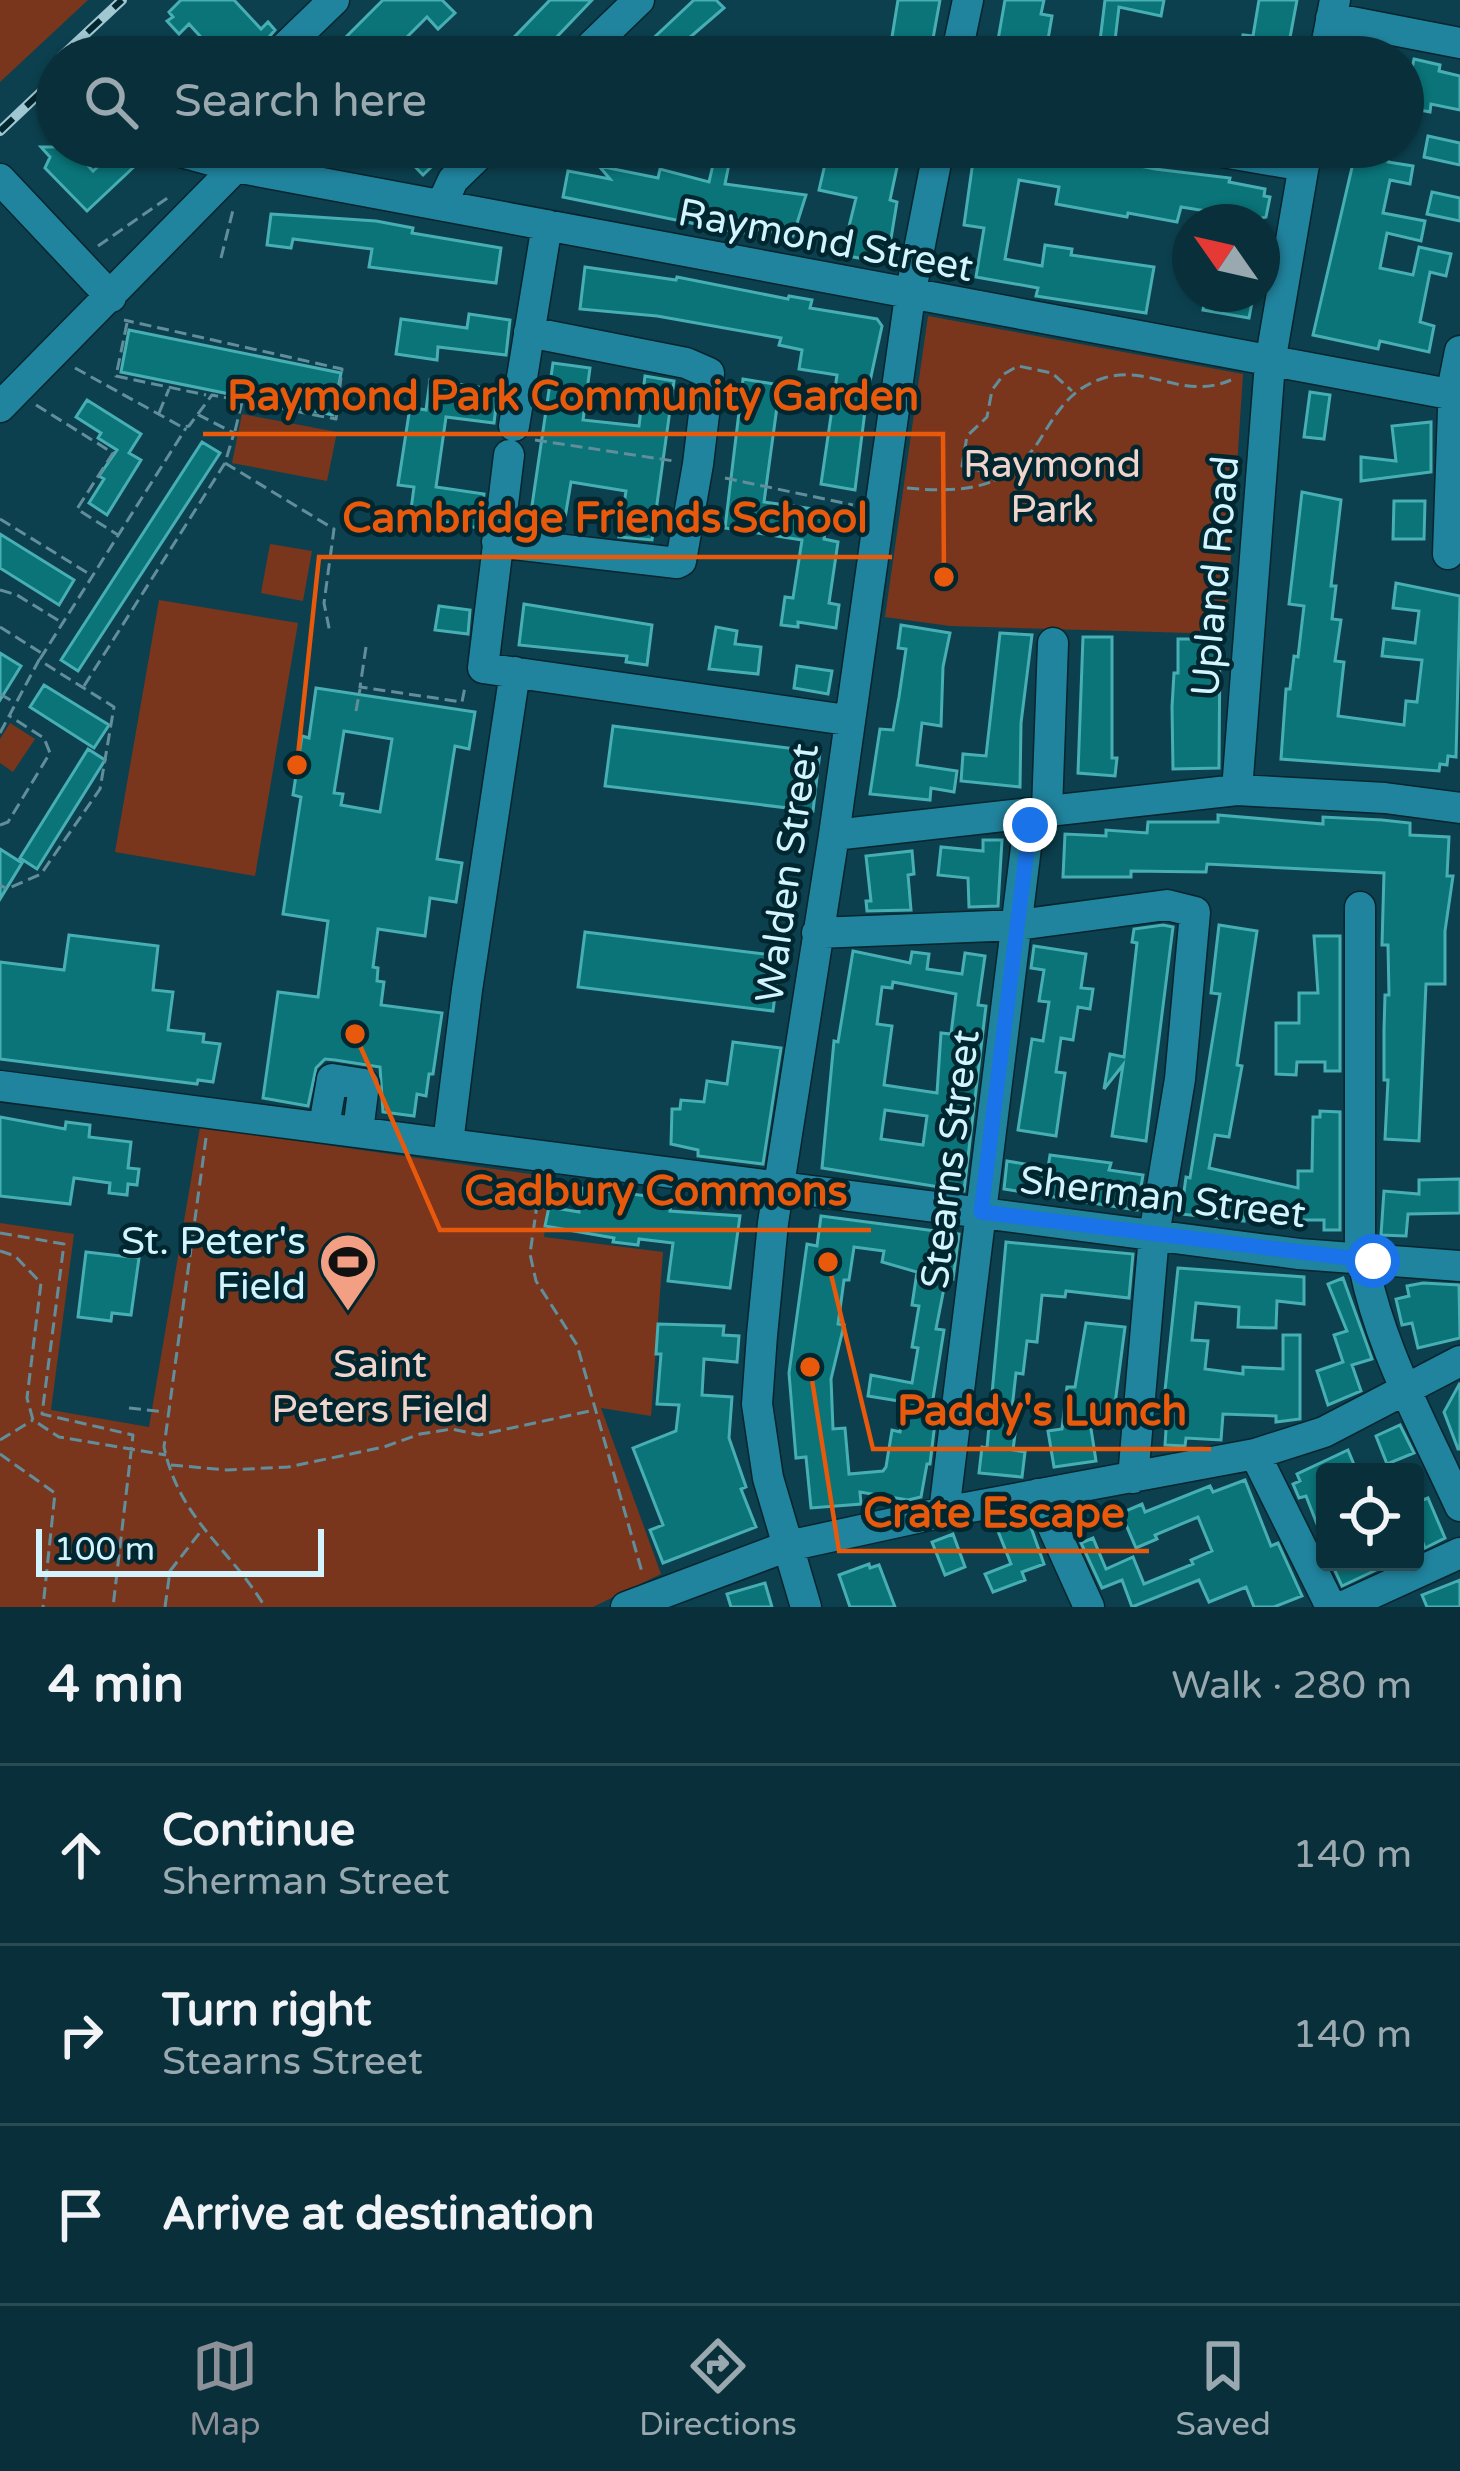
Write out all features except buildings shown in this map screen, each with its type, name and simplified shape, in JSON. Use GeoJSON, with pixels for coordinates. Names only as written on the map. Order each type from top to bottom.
{"type":"FeatureCollection","features":[{"type":"Feature","properties":{"kind":"street"},"geometry":{"type":"LineString","coordinates":[[297,36],[334,0]]}},
{"type":"Feature","properties":{"kind":"street"},"geometry":{"type":"LineString","coordinates":[[602,36],[639,0]]}},
{"type":"Feature","properties":{"kind":"street"},"geometry":{"type":"LineString","coordinates":[[960,36],[968,0]]}},
{"type":"Feature","properties":{"kind":"street"},"geometry":{"type":"LineString","coordinates":[[1333,9],[1460,43]]}},
{"type":"Feature","properties":{"kind":"street","name":"Raymond Street"},"geometry":{"type":"LineString","coordinates":[[212,168],[236,182],[442,204],[1458,396]]}},
{"type":"Feature","properties":{"kind":"street"},"geometry":{"type":"LineString","coordinates":[[442,204],[453,179],[465,168]]}},
{"type":"Feature","properties":{"kind":"street","name":"Walden Street"},"geometry":{"type":"LineString","coordinates":[[806,1607],[768,1478],[757,1404],[780,1190],[926,168]]}},
{"type":"Feature","properties":{"kind":"street","name":"Upland Road"},"geometry":{"type":"LineString","coordinates":[[1237,790],[1270,363],[1304,168]]}},
{"type":"Feature","properties":{"kind":"street"},"geometry":{"type":"LineString","coordinates":[[0,179],[118,312]]}},
{"type":"Feature","properties":{"kind":"street"},"geometry":{"type":"LineString","coordinates":[[0,407],[118,312],[236,182]]}},
{"type":"Feature","properties":{"kind":"street"},"geometry":{"type":"LineString","coordinates":[[547,225],[516,440],[474,676],[515,672],[847,720]]}},
{"type":"Feature","properties":{"kind":"street"},"geometry":{"type":"LineString","coordinates":[[497,542],[672,564],[681,561],[712,471],[709,373],[686,364],[529,332]]}},
{"type":"Feature","properties":{"kind":"street"},"geometry":{"type":"LineString","coordinates":[[1448,554],[1460,351]]}},
{"type":"Feature","properties":{"kind":"street","name":"Stearns Street"},"geometry":{"type":"LineString","coordinates":[[944,1512],[1018,926],[1038,813],[1053,644]]}},
{"type":"Feature","properties":{"kind":"street"},"geometry":{"type":"LineString","coordinates":[[448,1143],[515,672]]}},
{"type":"Feature","properties":{"kind":"street"},"geometry":{"type":"LineString","coordinates":[[834,835],[1237,790],[1385,798],[1460,808]]}},
{"type":"Feature","properties":{"kind":"street"},"geometry":{"type":"LineString","coordinates":[[818,933],[1018,926],[1167,905],[1195,912],[1180,1079],[1154,1234],[1133,1478]]}},
{"type":"Feature","properties":{"kind":"street"},"geometry":{"type":"LineString","coordinates":[[1360,907],[1362,1260],[1408,1390],[1460,1506]]}},
{"type":"Feature","properties":{"kind":"street"},"geometry":{"type":"LineString","coordinates":[[324,1126],[332,1079],[364,1084],[358,1131]]}},
{"type":"Feature","properties":{"kind":"street","name":"Sherman Street"},"geometry":{"type":"LineString","coordinates":[[0,1086],[780,1190],[1362,1260],[1460,1266]]}},
{"type":"Feature","properties":{"kind":"street"},"geometry":{"type":"LineString","coordinates":[[638,1602],[788,1546],[1255,1454],[1324,1432],[1460,1361]]}},
{"type":"Feature","properties":{"kind":"street"},"geometry":{"type":"LineString","coordinates":[[1255,1454],[1330,1607]]}},
{"type":"Feature","properties":{"kind":"street"},"geometry":{"type":"LineString","coordinates":[[1038,1494],[1089,1607]]}},
{"type":"Feature","properties":{"kind":"street"},"geometry":{"type":"LineString","coordinates":[[1342,1607],[1460,1553]]}},
{"type":"Feature","properties":{"kind":"path"},"geometry":{"type":"LineString","coordinates":[[221,258],[236,182]]}},
{"type":"Feature","properties":{"kind":"path"},"geometry":{"type":"LineString","coordinates":[[77,261],[167,199]]}},
{"type":"Feature","properties":{"kind":"path"},"geometry":{"type":"LineString","coordinates":[[111,388],[116,376],[118,312],[344,371],[335,421],[116,376]]}},
{"type":"Feature","properties":{"kind":"path"},"geometry":{"type":"LineString","coordinates":[[996,481],[984,471],[962,466],[967,436],[987,417],[992,390],[1004,374],[1018,365],[1052,373],[1073,392]]}},
{"type":"Feature","properties":{"kind":"path"},"geometry":{"type":"LineString","coordinates":[[71,366],[186,428]]}},
{"type":"Feature","properties":{"kind":"path"},"geometry":{"type":"LineString","coordinates":[[900,487],[968,488],[996,481],[1018,468],[1073,392],[1118,375],[1208,390],[1232,380]]}},
{"type":"Feature","properties":{"kind":"path"},"geometry":{"type":"LineString","coordinates":[[158,415],[170,387]]}},
{"type":"Feature","properties":{"kind":"path"},"geometry":{"type":"LineString","coordinates":[[0,733],[41,657],[209,395]]}},
{"type":"Feature","properties":{"kind":"path"},"geometry":{"type":"LineString","coordinates":[[83,688],[225,464],[242,402]]}},
{"type":"Feature","properties":{"kind":"path"},"geometry":{"type":"LineString","coordinates":[[35,404],[112,453],[77,509],[118,536]]}},
{"type":"Feature","properties":{"kind":"path"},"geometry":{"type":"LineString","coordinates":[[197,414],[234,433]]}},
{"type":"Feature","properties":{"kind":"path"},"geometry":{"type":"LineString","coordinates":[[516,440],[712,471],[861,506]]}},
{"type":"Feature","properties":{"kind":"path"},"geometry":{"type":"LineString","coordinates":[[225,464],[334,529],[324,603],[329,633]]}},
{"type":"Feature","properties":{"kind":"path"},"geometry":{"type":"LineString","coordinates":[[0,519],[92,576]]}},
{"type":"Feature","properties":{"kind":"path"},"geometry":{"type":"LineString","coordinates":[[0,590],[63,623]]}},
{"type":"Feature","properties":{"kind":"path"},"geometry":{"type":"LineString","coordinates":[[0,626],[114,707],[100,789],[41,874],[8,890],[0,885]]}},
{"type":"Feature","properties":{"kind":"path"},"geometry":{"type":"LineString","coordinates":[[356,711],[366,647]]}},
{"type":"Feature","properties":{"kind":"path"},"geometry":{"type":"LineString","coordinates":[[360,687],[462,702],[474,676]]}},
{"type":"Feature","properties":{"kind":"path"},"geometry":{"type":"LineString","coordinates":[[0,694],[14,702]]}},
{"type":"Feature","properties":{"kind":"path"},"geometry":{"type":"LineString","coordinates":[[0,825],[8,821],[50,753],[44,737],[7,715]]}},
{"type":"Feature","properties":{"kind":"path"},"geometry":{"type":"LineString","coordinates":[[207,1130],[167,1413],[166,1455],[202,1530],[266,1607]]}},
{"type":"Feature","properties":{"kind":"path"},"geometry":{"type":"LineString","coordinates":[[543,1155],[530,1254],[536,1280],[577,1345],[638,1602]]}},
{"type":"Feature","properties":{"kind":"path"},"geometry":{"type":"LineString","coordinates":[[0,1233],[64,1244],[42,1414],[133,1435],[112,1607]]}},
{"type":"Feature","properties":{"kind":"path"},"geometry":{"type":"LineString","coordinates":[[0,1251],[15,1256],[41,1283],[27,1398],[33,1420],[59,1437],[166,1455]]}},
{"type":"Feature","properties":{"kind":"path"},"geometry":{"type":"LineString","coordinates":[[129,1408],[167,1413]]}},
{"type":"Feature","properties":{"kind":"path"},"geometry":{"type":"LineString","coordinates":[[169,1465],[242,1470],[288,1467],[384,1447],[420,1434],[452,1429],[478,1436],[593,1410]]}},
{"type":"Feature","properties":{"kind":"path"},"geometry":{"type":"LineString","coordinates":[[0,1440],[33,1420]]}},
{"type":"Feature","properties":{"kind":"path"},"geometry":{"type":"LineString","coordinates":[[0,1454],[55,1493],[43,1607]]}},
{"type":"Feature","properties":{"kind":"path"},"geometry":{"type":"LineString","coordinates":[[165,1607],[170,1571],[202,1530]]}},
{"type":"Feature","properties":{"kind":"green space"},"geometry":{"type":"Polygon","coordinates":[[[0,0],[88,0],[49,36],[36,36],[36,48],[0,82],[0,0]]]}},
{"type":"Feature","properties":{"kind":"green space","name":"Raymond Park"},"geometry":{"type":"Polygon","coordinates":[[[928,316],[1243,374],[1226,634],[950,626],[885,617],[928,316]]]}},
{"type":"Feature","properties":{"kind":"green space"},"geometry":{"type":"Polygon","coordinates":[[[242,414],[337,432],[327,481],[232,463],[242,414]]]}},
{"type":"Feature","properties":{"kind":"green space"},"geometry":{"type":"Polygon","coordinates":[[[270,544],[312,551],[303,601],[261,593],[270,544]]]}},
{"type":"Feature","properties":{"kind":"green space"},"geometry":{"type":"Polygon","coordinates":[[[159,600],[298,623],[255,876],[115,852],[159,600]]]}},
{"type":"Feature","properties":{"kind":"green space"},"geometry":{"type":"Polygon","coordinates":[[[10,723],[35,739],[13,772],[0,763],[0,739],[10,723]]]}},
{"type":"Feature","properties":{"kind":"green space","name":"Saint Peters Field"},"geometry":{"type":"Polygon","coordinates":[[[200,1127],[551,1177],[544,1237],[663,1252],[651,1416],[601,1408],[661,1574],[593,1607],[0,1607],[0,1223],[74,1234],[51,1410],[149,1427],[200,1127]]]}},
{"type":"Feature","properties":{"kind":"railway"},"geometry":{"type":"LineString","coordinates":[[83,36],[122,0]]}},
{"type":"Feature","properties":{"kind":"railway"},"geometry":{"type":"LineString","coordinates":[[0,131],[36,97]]}},
{"type":"Feature","properties":{"kind":"place","name":"Raymond Park Community Garden"},"geometry":{"type":"Point","coordinates":[944,577]}},
{"type":"Feature","properties":{"kind":"place","name":"Cambridge Friends School"},"geometry":{"type":"Point","coordinates":[297,765]}},
{"type":"Feature","properties":{"kind":"place","name":"Cadbury Commons"},"geometry":{"type":"Point","coordinates":[355,1034]}},
{"type":"Feature","properties":{"kind":"place","name":"Paddy's Lunch"},"geometry":{"type":"Point","coordinates":[828,1262]}},
{"type":"Feature","properties":{"kind":"place","name":"St. Peter's Field"},"geometry":{"type":"Point","coordinates":[348,1313]}},
{"type":"Feature","properties":{"kind":"place","name":"Crate Escape"},"geometry":{"type":"Point","coordinates":[810,1367]}},
{"type":"Feature","properties":{"kind":"route"},"geometry":{"type":"LineString","coordinates":[[1030,825],[981,1212],[1373,1261]]}}]}
